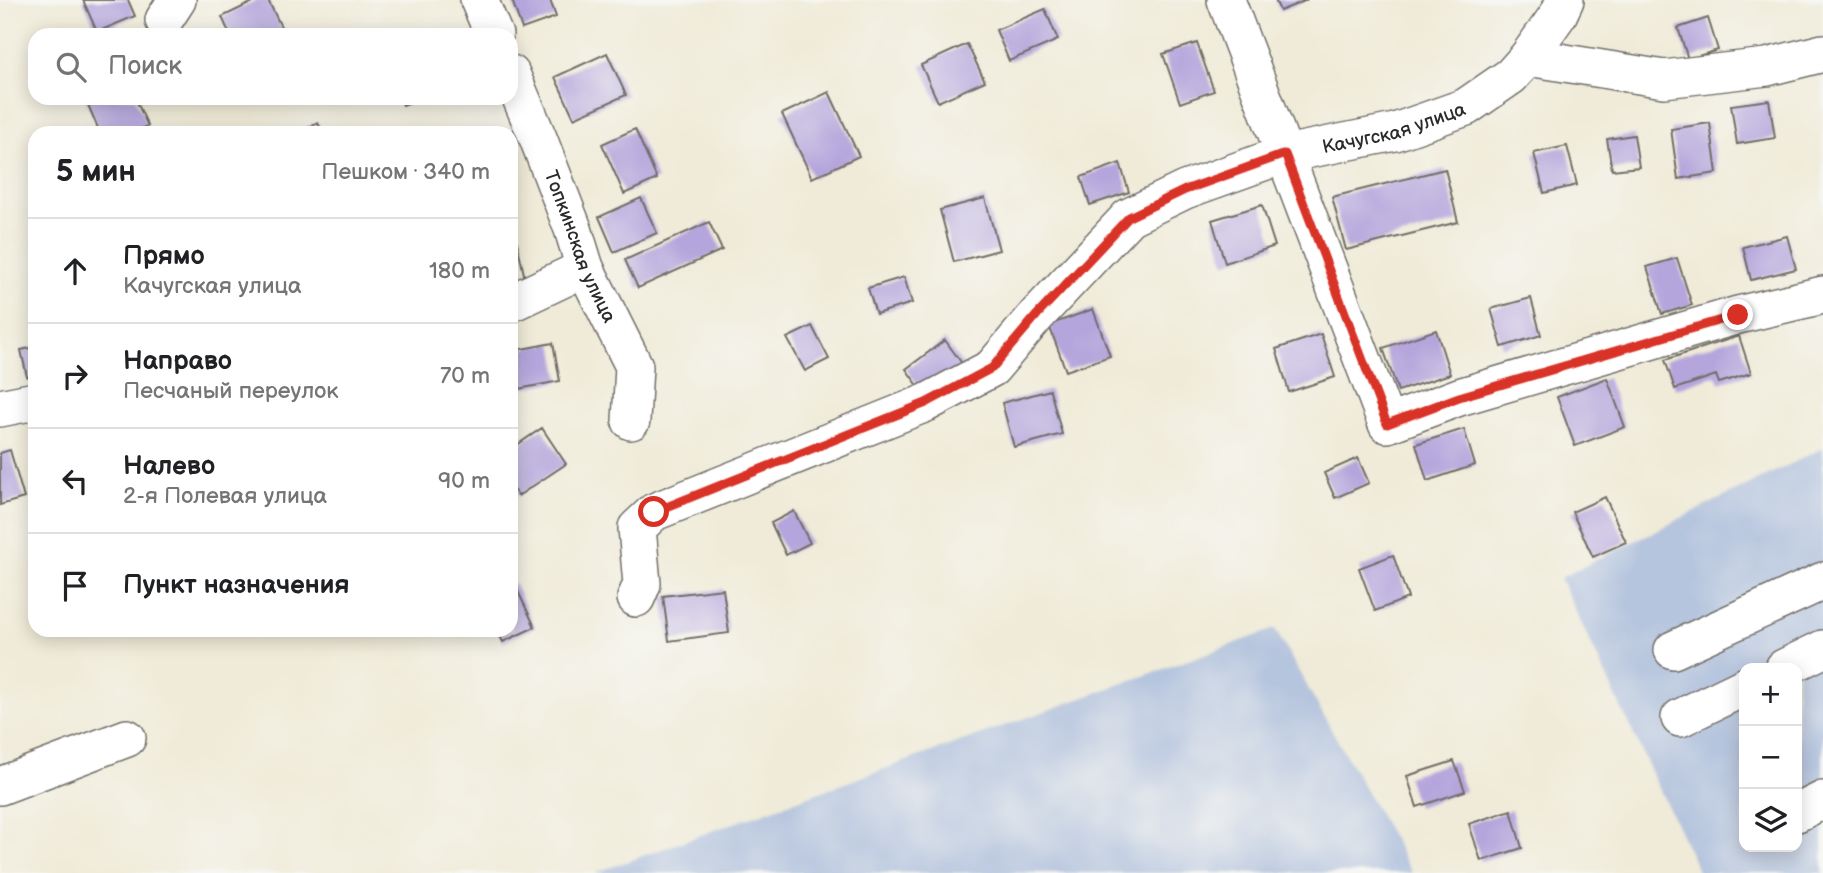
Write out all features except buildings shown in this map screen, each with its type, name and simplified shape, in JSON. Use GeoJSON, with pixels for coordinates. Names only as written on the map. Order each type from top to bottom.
{"type":"FeatureCollection","features":[{"type":"Feature","properties":{"kind":"street"},"geometry":{"type":"LineString","coordinates":[[479,0],[491,28]]}},
{"type":"Feature","properties":{"kind":"street"},"geometry":{"type":"LineString","coordinates":[[1226,0],[1387,424],[1459,397],[1738,315],[1823,295]]}},
{"type":"Feature","properties":{"kind":"street","name":"Качугская улица"},"geometry":{"type":"LineString","coordinates":[[636,598],[642,584],[637,528],[654,512],[926,403],[992,368],[1037,315],[1129,217],[1185,190],[1285,154],[1395,132],[1466,107],[1511,76],[1558,15],[1565,0]]}},
{"type":"Feature","properties":{"kind":"street"},"geometry":{"type":"LineString","coordinates":[[1528,57],[1664,79],[1767,67],[1823,53]]}},
{"type":"Feature","properties":{"kind":"street","name":"Топкинская улица"},"geometry":{"type":"LineString","coordinates":[[518,91],[573,229],[585,268],[634,366],[631,421]]}},
{"type":"Feature","properties":{"kind":"street"},"geometry":{"type":"LineString","coordinates":[[518,300],[585,268]]}},
{"type":"Feature","properties":{"kind":"street"},"geometry":{"type":"LineString","coordinates":[[0,408],[28,402]]}},
{"type":"Feature","properties":{"kind":"street"},"geometry":{"type":"LineString","coordinates":[[1673,650],[1823,582]]}},
{"type":"Feature","properties":{"kind":"street"},"geometry":{"type":"LineString","coordinates":[[1794,663],[1823,649]]}},
{"type":"Feature","properties":{"kind":"street"},"geometry":{"type":"LineString","coordinates":[[1680,718],[1739,689]]}},
{"type":"Feature","properties":{"kind":"street"},"geometry":{"type":"LineString","coordinates":[[0,786],[127,738]]}},
{"type":"Feature","properties":{"kind":"street"},"geometry":{"type":"LineString","coordinates":[[1802,810],[1823,800]]}},
{"type":"Feature","properties":{"kind":"shaded area"},"geometry":{"type":"Polygon","coordinates":[[[1823,448],[1823,873],[1699,873],[1560,578],[1823,448]]]}},
{"type":"Feature","properties":{"kind":"shaded area"},"geometry":{"type":"Polygon","coordinates":[[[1275,629],[1412,873],[595,873],[1015,722],[1275,629]]]}},
{"type":"Feature","properties":{"kind":"route"},"geometry":{"type":"LineString","coordinates":[[654,512],[926,403],[992,368],[1037,315],[1129,217],[1185,190],[1285,154],[1387,424],[1459,397],[1738,315]]}}]}
